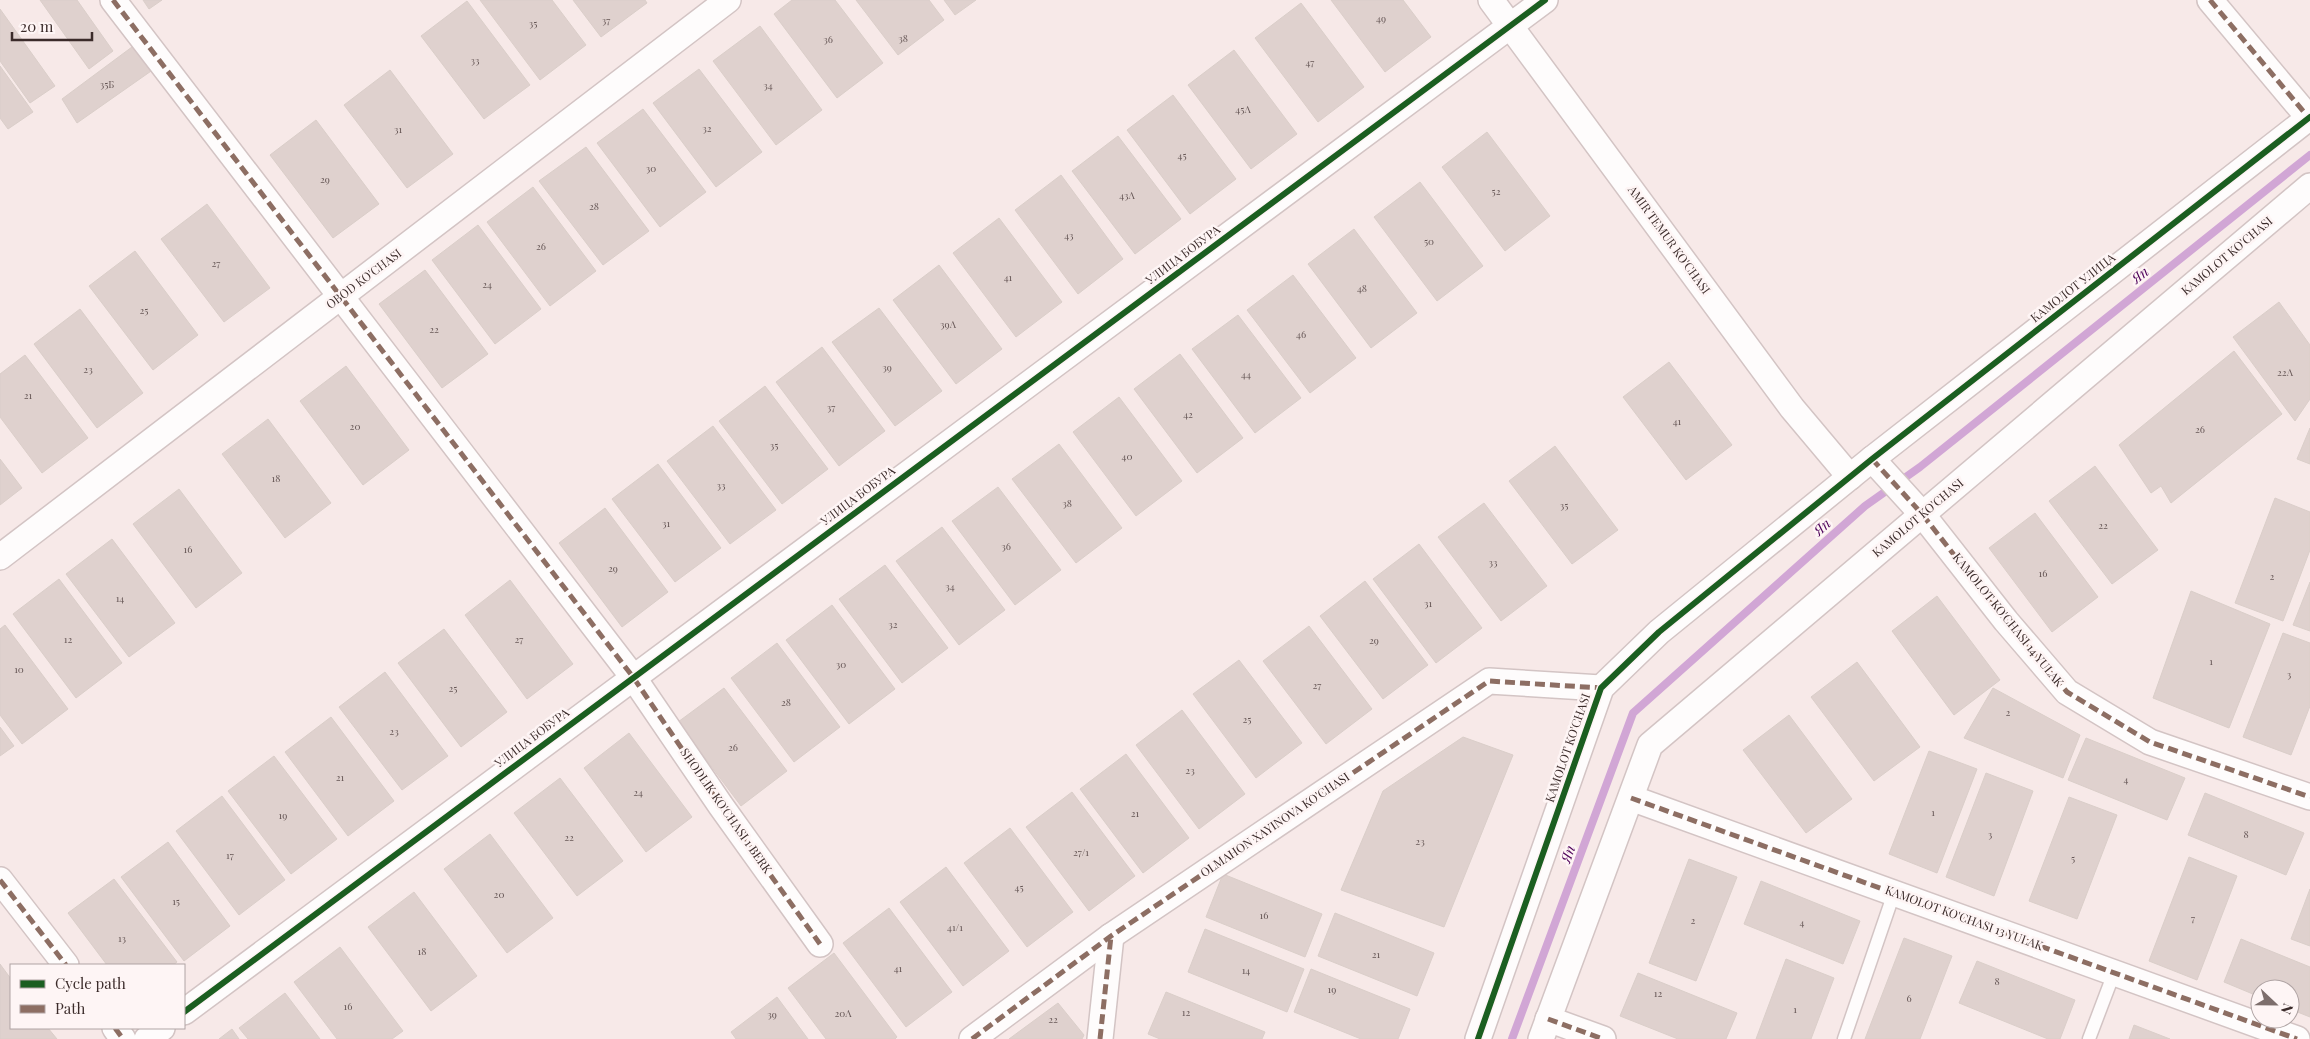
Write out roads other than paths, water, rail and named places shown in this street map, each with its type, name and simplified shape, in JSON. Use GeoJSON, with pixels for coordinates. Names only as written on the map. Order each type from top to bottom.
{"type":"FeatureCollection","features":[{"type":"Feature","properties":{"kind":"street","name":"SHODLIK KO'CHASI 1 BERK"},"geometry":{"type":"LineString","coordinates":[[113,0],[633,677],[721,806],[820,944]]}},
{"type":"Feature","properties":{"kind":"street","name":"OBOD KO'CHASI"},"geometry":{"type":"LineString","coordinates":[[0,557],[728,0]]}},
{"type":"Feature","properties":{"kind":"street","name":"AMIR TEMUR KO'CHASI"},"geometry":{"type":"LineString","coordinates":[[1491,0],[1792,408],[1850,477]]}},
{"type":"Feature","properties":{"kind":"street","name":"УЛИЦА БОБУРА"},"geometry":{"type":"LineString","coordinates":[[185,1011],[1545,0]]}},
{"type":"Feature","properties":{"kind":"street"},"geometry":{"type":"LineString","coordinates":[[2210,0],[2309,118]]}},
{"type":"Feature","properties":{"kind":"street","name":"КАМОЛОТ УЛИЦА"},"geometry":{"type":"LineString","coordinates":[[1850,477],[1879,466],[2309,118]]}},
{"type":"Feature","properties":{"kind":"street","name":"KAMOLOT KO'CHASI"},"geometry":{"type":"LineString","coordinates":[[1545,1029],[1650,745],[1917,508],[2310,186]]}},
{"type":"Feature","properties":{"kind":"street","name":"KAMOLOT KO'CHASI 14 YULAK"},"geometry":{"type":"LineString","coordinates":[[1879,466],[1917,508],[2006,621],[2066,692],[2150,742],[2310,797]]}},
{"type":"Feature","properties":{"kind":"street","name":"KAMOLOT KO'CHASI"},"geometry":{"type":"LineString","coordinates":[[1478,1039],[1601,688],[1659,632],[1850,477]]}},
{"type":"Feature","properties":{"kind":"street","name":"OLMAHON XAYINOVA KO'CHASI"},"geometry":{"type":"LineString","coordinates":[[972,1039],[1111,936],[1489,681],[1601,688]]}},
{"type":"Feature","properties":{"kind":"street","name":"KAMOLOT KO'CHASI 13 YULAK"},"geometry":{"type":"LineString","coordinates":[[1631,798],[2297,1039]]}},
{"type":"Feature","properties":{"kind":"street"},"geometry":{"type":"LineString","coordinates":[[0,880],[65,964]]}},
{"type":"Feature","properties":{"kind":"street"},"geometry":{"type":"LineString","coordinates":[[1100,1039],[1111,936]]}},
{"type":"Feature","properties":{"kind":"street"},"geometry":{"type":"LineString","coordinates":[[147,1039],[161,1029]]}},
{"type":"Feature","properties":{"kind":"street"},"geometry":{"type":"LineString","coordinates":[[1545,1029],[1603,1039]]}},
{"type":"Feature","properties":{"kind":"lane"},"geometry":{"type":"LineString","coordinates":[[1844,1039],[1894,893]]}},
{"type":"Feature","properties":{"kind":"lane"},"geometry":{"type":"LineString","coordinates":[[2089,1039],[2114,973]]}},
{"type":"Feature","properties":{"kind":"waterway","name":"Яп"},"geometry":{"type":"LineString","coordinates":[[1512,1039],[1633,713],[1865,506],[1920,467],[2310,155]]}}]}
